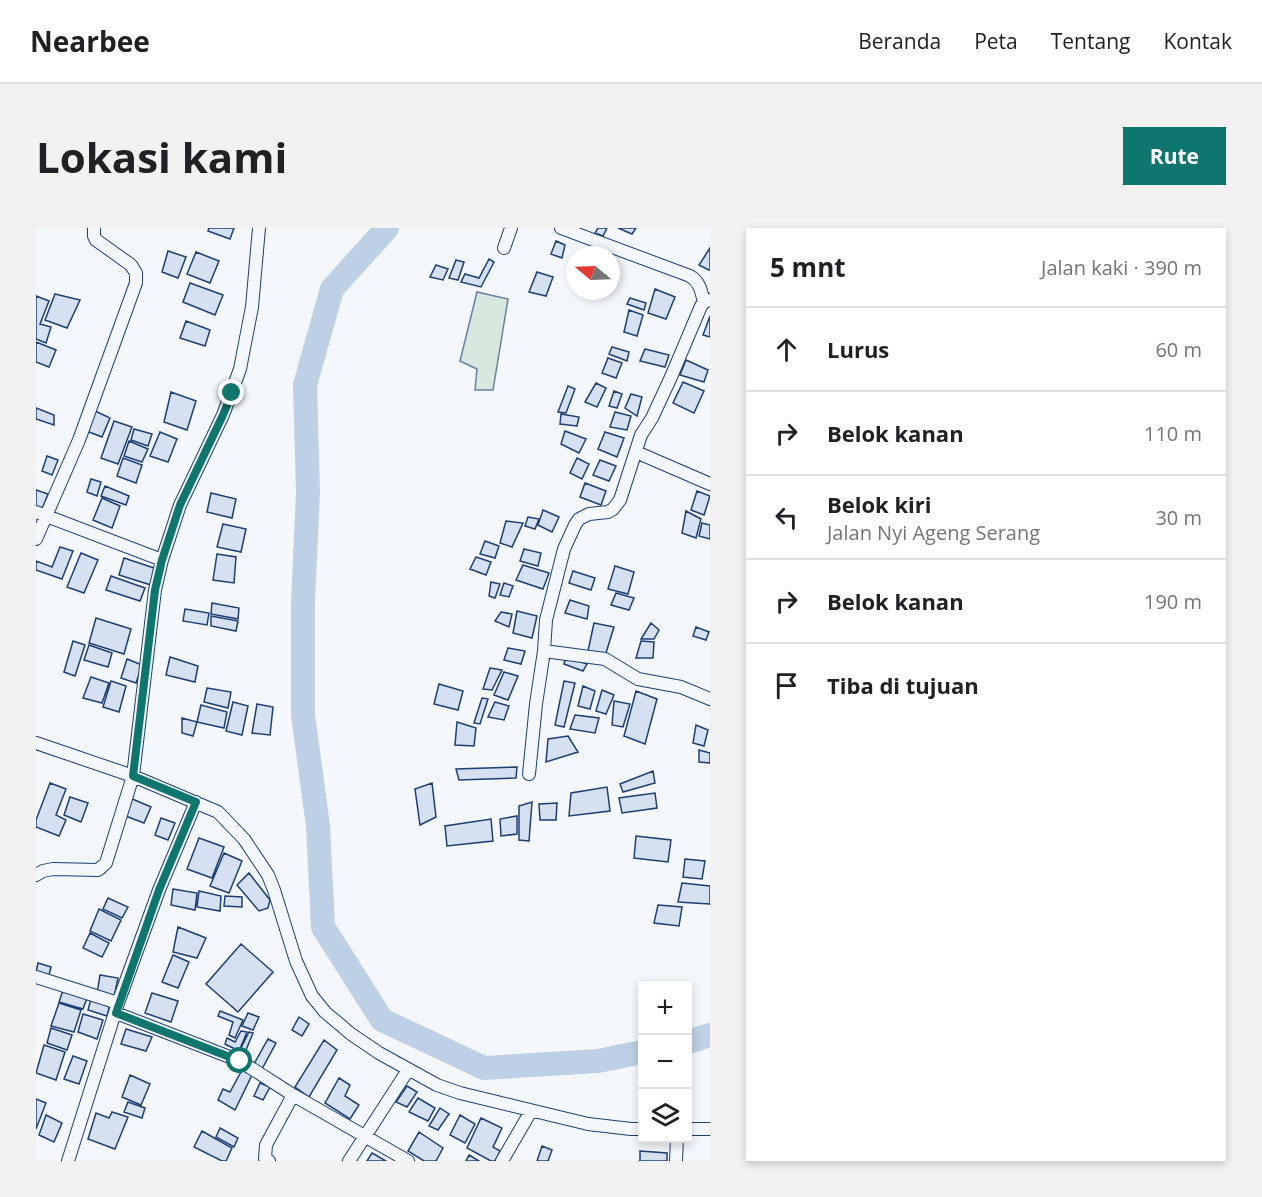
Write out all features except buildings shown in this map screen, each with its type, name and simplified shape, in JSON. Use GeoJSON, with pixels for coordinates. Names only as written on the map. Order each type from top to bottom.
{"type":"FeatureCollection","features":[{"type":"Feature","properties":{"kind":"street"},"geometry":{"type":"LineString","coordinates":[[36,539],[41,514],[79,440],[136,284],[136,273],[131,265],[96,240],[94,228]]}},
{"type":"Feature","properties":{"kind":"street"},"geometry":{"type":"LineString","coordinates":[[36,875],[53,869],[98,870],[106,863],[133,776],[155,590],[162,560],[180,505],[223,415],[240,369],[252,307],[259,228]]}},
{"type":"Feature","properties":{"kind":"street"},"geometry":{"type":"LineString","coordinates":[[504,248],[512,228]]}},
{"type":"Feature","properties":{"kind":"street"},"geometry":{"type":"LineString","coordinates":[[529,774],[546,620],[564,549],[579,519],[589,514],[608,512],[620,500],[641,435],[657,408],[699,312],[707,301],[696,279],[690,276],[561,228]]}},
{"type":"Feature","properties":{"kind":"street"},"geometry":{"type":"LineString","coordinates":[[636,452],[710,484]]}},
{"type":"Feature","properties":{"kind":"street"},"geometry":{"type":"LineString","coordinates":[[41,514],[162,560]]}},
{"type":"Feature","properties":{"kind":"street"},"geometry":{"type":"LineString","coordinates":[[544,651],[605,659],[638,680],[681,687],[710,699]]}},
{"type":"Feature","properties":{"kind":"street"},"geometry":{"type":"LineString","coordinates":[[36,743],[133,776],[218,812],[244,839],[268,874],[296,962],[312,996],[325,1012],[378,1053],[437,1085],[460,1093],[588,1124],[638,1129]]}},
{"type":"Feature","properties":{"kind":"street"},"geometry":{"type":"LineString","coordinates":[[68,1161],[117,1008],[159,890],[196,802]]}},
{"type":"Feature","properties":{"kind":"street"},"geometry":{"type":"LineString","coordinates":[[36,977],[117,1008],[240,1061],[293,1095],[408,1161]]}},
{"type":"Feature","properties":{"kind":"street"},"geometry":{"type":"LineString","coordinates":[[349,1161],[408,1070]]}},
{"type":"Feature","properties":{"kind":"street"},"geometry":{"type":"LineString","coordinates":[[269,1161],[265,1158],[266,1145],[293,1095]]}},
{"type":"Feature","properties":{"kind":"street"},"geometry":{"type":"LineString","coordinates":[[502,1161],[531,1111]]}},
{"type":"Feature","properties":{"kind":"street"},"geometry":{"type":"LineString","coordinates":[[692,1129],[710,1129]]}},
{"type":"Feature","properties":{"kind":"street"},"geometry":{"type":"LineString","coordinates":[[676,1161],[677,1143]]}},
{"type":"Feature","properties":{"kind":"shaded area"},"geometry":{"type":"Polygon","coordinates":[[[477,292],[508,299],[493,390],[475,390],[477,369],[460,361],[477,292]]]}},
{"type":"Feature","properties":{"kind":"waterway"},"geometry":{"type":"LineString","coordinates":[[387,228],[332,289],[305,385],[308,492],[303,603],[303,715],[318,826],[323,927],[382,1020],[484,1068],[598,1061],[638,1053]]}},
{"type":"Feature","properties":{"kind":"waterway"},"geometry":{"type":"LineString","coordinates":[[692,1041],[710,1035]]}},
{"type":"Feature","properties":{"kind":"route"},"geometry":{"type":"LineString","coordinates":[[232,393],[180,505],[162,560],[155,590],[133,776],[196,802],[159,890],[116,1013],[240,1061]]}}]}
